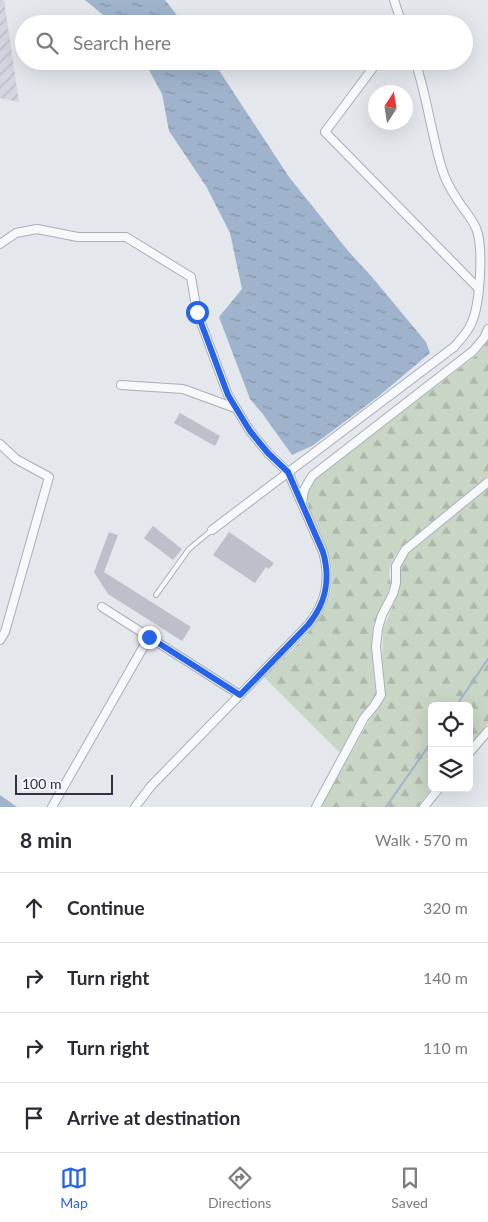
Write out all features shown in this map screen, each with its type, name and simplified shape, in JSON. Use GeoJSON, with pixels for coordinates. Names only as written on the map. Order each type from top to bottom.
{"type":"FeatureCollection","features":[{"type":"Feature","properties":{"kind":"street"},"geometry":{"type":"LineString","coordinates":[[394,0],[399,15]]}},
{"type":"Feature","properties":{"kind":"street"},"geometry":{"type":"LineString","coordinates":[[371,70],[325,132],[478,288]]}},
{"type":"Feature","properties":{"kind":"street"},"geometry":{"type":"LineString","coordinates":[[212,530],[454,347],[464,336],[471,324],[476,311],[480,245],[472,220],[457,200],[442,171],[418,70]]}},
{"type":"Feature","properties":{"kind":"street"},"geometry":{"type":"LineString","coordinates":[[0,244],[16,233],[38,229],[78,237],[126,237],[192,277],[197,312],[228,395],[259,442],[288,472],[327,565],[326,591],[322,603],[308,625],[151,786],[135,807]]}},
{"type":"Feature","properties":{"kind":"street"},"geometry":{"type":"LineString","coordinates":[[302,505],[306,486],[316,472],[473,351],[484,338],[488,329]]}},
{"type":"Feature","properties":{"kind":"street"},"geometry":{"type":"LineString","coordinates":[[122,384],[183,389],[235,408]]}},
{"type":"Feature","properties":{"kind":"street"},"geometry":{"type":"LineString","coordinates":[[0,444],[16,459],[49,477],[5,632],[0,640]]}},
{"type":"Feature","properties":{"kind":"street"},"geometry":{"type":"LineString","coordinates":[[316,807],[364,718],[381,695],[377,656],[378,628],[393,594],[396,583],[396,566],[399,557],[488,482]]}},
{"type":"Feature","properties":{"kind":"street"},"geometry":{"type":"LineString","coordinates":[[102,607],[240,695]]}},
{"type":"Feature","properties":{"kind":"street"},"geometry":{"type":"LineString","coordinates":[[52,807],[149,637]]}},
{"type":"Feature","properties":{"kind":"street"},"geometry":{"type":"LineString","coordinates":[[473,748],[488,731]]}},
{"type":"Feature","properties":{"kind":"street"},"geometry":{"type":"LineString","coordinates":[[424,807],[436,792]]}},
{"type":"Feature","properties":{"kind":"lane"},"geometry":{"type":"LineString","coordinates":[[156,595],[189,549],[212,530]]}},
{"type":"Feature","properties":{"kind":"shaded area"},"geometry":{"type":"Polygon","coordinates":[[[0,0],[4,0],[19,102],[0,98],[0,0]]]}},
{"type":"Feature","properties":{"kind":"green space"},"geometry":{"type":"Polygon","coordinates":[[[488,341],[488,476],[401,547],[395,555],[389,574],[391,583],[388,593],[373,627],[371,647],[376,694],[360,715],[340,753],[264,677],[313,627],[329,598],[332,581],[331,563],[309,509],[309,491],[319,476],[477,355],[488,341]]]}},
{"type":"Feature","properties":{"kind":"green space"},"geometry":{"type":"Polygon","coordinates":[[[488,488],[488,724],[473,741],[473,702],[428,702],[429,792],[418,807],[321,807],[369,721],[385,697],[382,665],[383,629],[397,596],[400,583],[400,567],[408,554],[488,488]]]}},
{"type":"Feature","properties":{"kind":"water"},"geometry":{"type":"Polygon","coordinates":[[[85,0],[165,0],[177,15],[103,15],[85,0]]]}},
{"type":"Feature","properties":{"kind":"water"},"geometry":{"type":"Polygon","coordinates":[[[149,70],[219,70],[289,177],[349,252],[426,342],[430,353],[379,396],[312,446],[292,455],[250,399],[219,317],[242,289],[230,233],[206,186],[169,131],[162,94],[149,70]]]}},
{"type":"Feature","properties":{"kind":"water"},"geometry":{"type":"Polygon","coordinates":[[[0,795],[17,807],[0,807],[0,795]]]}},
{"type":"Feature","properties":{"kind":"building"},"geometry":{"type":"Polygon","coordinates":[[[180,413],[220,436],[215,446],[174,423],[180,413]]]}},
{"type":"Feature","properties":{"kind":"building"},"geometry":{"type":"Polygon","coordinates":[[[153,526],[182,549],[173,560],[144,538],[153,526]]]}},
{"type":"Feature","properties":{"kind":"building"},"geometry":{"type":"Polygon","coordinates":[[[109,532],[118,535],[104,572],[191,627],[182,641],[108,594],[94,572],[109,532]]]}},
{"type":"Feature","properties":{"kind":"building"},"geometry":{"type":"Polygon","coordinates":[[[229,532],[274,563],[269,569],[266,567],[255,583],[213,555],[229,532]]]}},
{"type":"Feature","properties":{"kind":"waterway"},"geometry":{"type":"LineString","coordinates":[[459,702],[488,659]]}},
{"type":"Feature","properties":{"kind":"waterway"},"geometry":{"type":"LineString","coordinates":[[386,807],[428,747]]}},
{"type":"Feature","properties":{"kind":"route"},"geometry":{"type":"LineString","coordinates":[[149,637],[240,695],[316,615],[326,591],[328,578],[323,552],[288,472],[268,453],[250,431],[235,408],[228,395],[197,312]]}}]}
